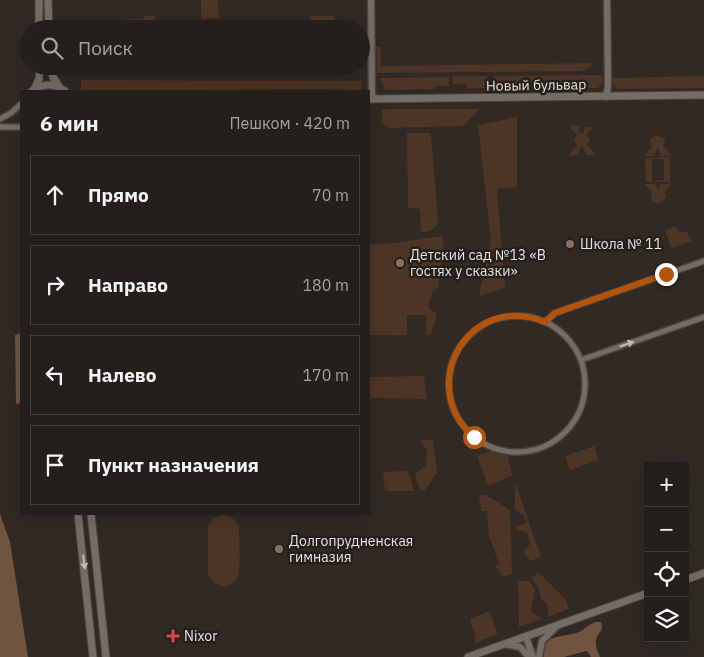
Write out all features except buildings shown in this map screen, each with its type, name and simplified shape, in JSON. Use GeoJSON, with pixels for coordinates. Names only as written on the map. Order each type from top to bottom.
{"type":"FeatureCollection","features":[{"type":"Feature","properties":{"kind":"main road"},"geometry":{"type":"LineString","coordinates":[[39,0],[39,20]]}},
{"type":"Feature","properties":{"kind":"main road"},"geometry":{"type":"LineString","coordinates":[[48,0],[49,20]]}},
{"type":"Feature","properties":{"kind":"main road"},"geometry":{"type":"LineString","coordinates":[[33,90],[39,75]]}},
{"type":"Feature","properties":{"kind":"main road"},"geometry":{"type":"LineString","coordinates":[[53,75],[62,90]]}},
{"type":"Feature","properties":{"kind":"main road"},"geometry":{"type":"LineString","coordinates":[[35,90],[46,85],[62,90]]}},
{"type":"Feature","properties":{"kind":"main road","name":"Новый бульвар"},"geometry":{"type":"LineString","coordinates":[[370,99],[704,95]]}},
{"type":"Feature","properties":{"kind":"main road"},"geometry":{"type":"LineString","coordinates":[[78,515],[93,657]]}},
{"type":"Feature","properties":{"kind":"main road"},"geometry":{"type":"LineString","coordinates":[[91,515],[106,657]]}},
{"type":"Feature","properties":{"kind":"main road"},"geometry":{"type":"LineString","coordinates":[[689,579],[704,573]]}},
{"type":"Feature","properties":{"kind":"main road"},"geometry":{"type":"LineString","coordinates":[[468,657],[644,594]]}},
{"type":"Feature","properties":{"kind":"street"},"geometry":{"type":"LineString","coordinates":[[370,99],[371,0]]}},
{"type":"Feature","properties":{"kind":"street"},"geometry":{"type":"LineString","coordinates":[[606,97],[608,86],[607,0]]}},
{"type":"Feature","properties":{"kind":"street"},"geometry":{"type":"LineString","coordinates":[[0,119],[20,105]]}},
{"type":"Feature","properties":{"kind":"street"},"geometry":{"type":"LineString","coordinates":[[0,127],[20,127]]}},
{"type":"Feature","properties":{"kind":"street"},"geometry":{"type":"LineString","coordinates":[[545,322],[555,313],[704,261]]}},
{"type":"Feature","properties":{"kind":"street"},"geometry":{"type":"LineString","coordinates":[[510,316],[532,318],[545,322],[569,340],[581,360],[585,388],[583,402],[578,415],[564,433],[546,446],[531,451],[501,451],[487,446],[468,432],[455,414],[448,387],[454,356],[461,344],[477,329],[489,322],[510,316]]}},
{"type":"Feature","properties":{"kind":"street"},"geometry":{"type":"LineString","coordinates":[[581,360],[704,317]]}},
{"type":"Feature","properties":{"kind":"street"},"geometry":{"type":"LineString","coordinates":[[539,657],[542,641],[557,626]]}},
{"type":"Feature","properties":{"kind":"street"},"geometry":{"type":"LineString","coordinates":[[526,637],[533,657]]}},
{"type":"Feature","properties":{"kind":"street"},"geometry":{"type":"LineString","coordinates":[[504,644],[520,647],[529,657]]}},
{"type":"Feature","properties":{"kind":"shaded area"},"geometry":{"type":"Polygon","coordinates":[[[201,0],[218,0],[219,18],[201,19],[201,0]]]}},
{"type":"Feature","properties":{"kind":"shaded area"},"geometry":{"type":"Polygon","coordinates":[[[144,16],[155,16],[155,20],[119,20],[143,19],[144,16]]]}},
{"type":"Feature","properties":{"kind":"shaded area"},"geometry":{"type":"Polygon","coordinates":[[[310,16],[335,16],[335,20],[310,20],[310,16]]]}},
{"type":"Feature","properties":{"kind":"shaded area"},"geometry":{"type":"Polygon","coordinates":[[[376,47],[381,47],[381,66],[595,63],[584,71],[377,73],[376,47]]]}},
{"type":"Feature","properties":{"kind":"shaded area"},"geometry":{"type":"Polygon","coordinates":[[[602,75],[602,83],[598,88],[494,89],[493,76],[602,75]]]}},
{"type":"Feature","properties":{"kind":"shaded area"},"geometry":{"type":"Polygon","coordinates":[[[453,76],[486,76],[489,79],[489,88],[467,88],[466,84],[453,84],[453,76]]]}},
{"type":"Feature","properties":{"kind":"shaded area"},"geometry":{"type":"Polygon","coordinates":[[[704,76],[704,88],[619,89],[615,87],[612,81],[613,78],[704,76]]]}},
{"type":"Feature","properties":{"kind":"shaded area"},"geometry":{"type":"Polygon","coordinates":[[[449,77],[449,86],[435,86],[434,89],[385,90],[380,78],[449,77]]]}},
{"type":"Feature","properties":{"kind":"shaded area"},"geometry":{"type":"Polygon","coordinates":[[[81,80],[361,81],[361,90],[81,90],[81,80]]]}},
{"type":"Feature","properties":{"kind":"shaded area"},"geometry":{"type":"Polygon","coordinates":[[[480,109],[463,126],[389,128],[382,124],[382,110],[480,109]]]}},
{"type":"Feature","properties":{"kind":"shaded area"},"geometry":{"type":"Polygon","coordinates":[[[517,117],[517,187],[497,189],[505,288],[479,296],[491,241],[478,125],[517,117]]]}},
{"type":"Feature","properties":{"kind":"shaded area"},"geometry":{"type":"Polygon","coordinates":[[[569,125],[579,126],[579,133],[584,133],[584,127],[594,127],[587,134],[590,140],[587,145],[596,155],[586,155],[581,146],[578,155],[568,156],[577,145],[574,140],[577,134],[572,131],[569,125]]]}},
{"type":"Feature","properties":{"kind":"shaded area"},"geometry":{"type":"Polygon","coordinates":[[[407,133],[431,133],[438,222],[433,229],[427,232],[421,232],[420,209],[408,208],[407,133]]]}},
{"type":"Feature","properties":{"kind":"shaded area"},"geometry":{"type":"Polygon","coordinates":[[[656,135],[664,138],[663,146],[672,155],[661,156],[658,148],[654,156],[644,156],[652,147],[649,142],[651,138],[656,135]]]}},
{"type":"Feature","properties":{"kind":"shaded area"},"geometry":{"type":"Polygon","coordinates":[[[658,157],[670,157],[670,182],[646,182],[645,158],[656,158],[652,159],[652,181],[664,180],[664,159],[658,159],[658,157]]]}},
{"type":"Feature","properties":{"kind":"shaded area"},"geometry":{"type":"Polygon","coordinates":[[[644,184],[655,184],[657,190],[659,190],[661,184],[672,184],[664,192],[666,197],[660,203],[651,199],[652,192],[644,184]]]}},
{"type":"Feature","properties":{"kind":"shaded area"},"geometry":{"type":"Polygon","coordinates":[[[676,226],[679,233],[687,231],[691,241],[671,248],[665,230],[676,226]]]}},
{"type":"Feature","properties":{"kind":"shaded area"},"geometry":{"type":"Polygon","coordinates":[[[442,236],[444,250],[438,288],[433,289],[428,307],[437,314],[431,335],[426,335],[426,315],[407,315],[407,335],[370,335],[370,244],[395,243],[442,236]]]}},
{"type":"Feature","properties":{"kind":"shaded area"},"geometry":{"type":"Polygon","coordinates":[[[20,333],[20,403],[16,404],[15,335],[20,333]]]}},
{"type":"Feature","properties":{"kind":"shaded area"},"geometry":{"type":"Polygon","coordinates":[[[424,376],[427,399],[370,398],[370,377],[424,376]]]}},
{"type":"Feature","properties":{"kind":"shaded area"},"geometry":{"type":"Polygon","coordinates":[[[420,440],[433,440],[437,473],[425,490],[420,490],[415,475],[426,466],[427,450],[420,440]]]}},
{"type":"Feature","properties":{"kind":"shaded area"},"geometry":{"type":"Polygon","coordinates":[[[594,446],[599,460],[570,470],[565,456],[594,446]]]}},
{"type":"Feature","properties":{"kind":"shaded area"},"geometry":{"type":"Polygon","coordinates":[[[491,451],[508,456],[512,476],[488,486],[477,456],[491,451]]]}},
{"type":"Feature","properties":{"kind":"shaded area"},"geometry":{"type":"Polygon","coordinates":[[[408,471],[414,491],[385,491],[383,472],[408,471]]]}},
{"type":"Feature","properties":{"kind":"shaded area"},"geometry":{"type":"Polygon","coordinates":[[[515,482],[541,557],[531,561],[524,554],[524,551],[530,544],[527,532],[517,530],[517,527],[526,523],[524,515],[515,510],[515,482]]]}},
{"type":"Feature","properties":{"kind":"shaded area"},"geometry":{"type":"Polygon","coordinates":[[[479,495],[486,495],[510,510],[512,574],[502,577],[495,566],[499,565],[489,535],[487,511],[481,511],[479,495]]]}},
{"type":"Feature","properties":{"kind":"shaded area"},"geometry":{"type":"Polygon","coordinates":[[[0,514],[10,542],[28,657],[0,657],[0,514]]]}},
{"type":"Feature","properties":{"kind":"shaded area"},"geometry":{"type":"Polygon","coordinates":[[[222,515],[232,518],[239,528],[240,558],[238,575],[235,581],[227,586],[217,584],[208,572],[208,526],[213,518],[222,515]]]}},
{"type":"Feature","properties":{"kind":"shaded area"},"geometry":{"type":"Polygon","coordinates":[[[538,572],[566,600],[569,609],[548,617],[548,605],[541,599],[538,587],[532,579],[538,572]]]}},
{"type":"Feature","properties":{"kind":"shaded area"},"geometry":{"type":"Polygon","coordinates":[[[518,581],[529,581],[535,589],[531,611],[542,619],[519,627],[518,581]]]}},
{"type":"Feature","properties":{"kind":"shaded area"},"geometry":{"type":"Polygon","coordinates":[[[487,612],[490,613],[498,634],[475,643],[474,639],[476,638],[470,620],[487,612]]]}},
{"type":"Feature","properties":{"kind":"shaded area"},"geometry":{"type":"Polygon","coordinates":[[[596,622],[601,622],[602,625],[596,642],[600,657],[591,657],[586,651],[564,657],[544,657],[544,649],[550,640],[579,632],[596,622]]]}},
{"type":"Feature","properties":{"kind":"place","name":"Школа № 11"},"geometry":{"type":"Point","coordinates":[570,244]}},
{"type":"Feature","properties":{"kind":"place","name":"Детский сад №13 «В гостях у сказки»"},"geometry":{"type":"Point","coordinates":[400,263]}},
{"type":"Feature","properties":{"kind":"place","name":"Долгопрудненская гимназия"},"geometry":{"type":"Point","coordinates":[279,549]}},
{"type":"Feature","properties":{"kind":"place","name":"Nixor"},"geometry":{"type":"Point","coordinates":[173,636]}},
{"type":"Feature","properties":{"kind":"route"},"geometry":{"type":"LineString","coordinates":[[474,437],[463,427],[455,414],[448,387],[454,356],[461,344],[471,333],[483,325],[503,317],[517,316],[539,319],[545,322],[555,313],[666,274]]}}]}
